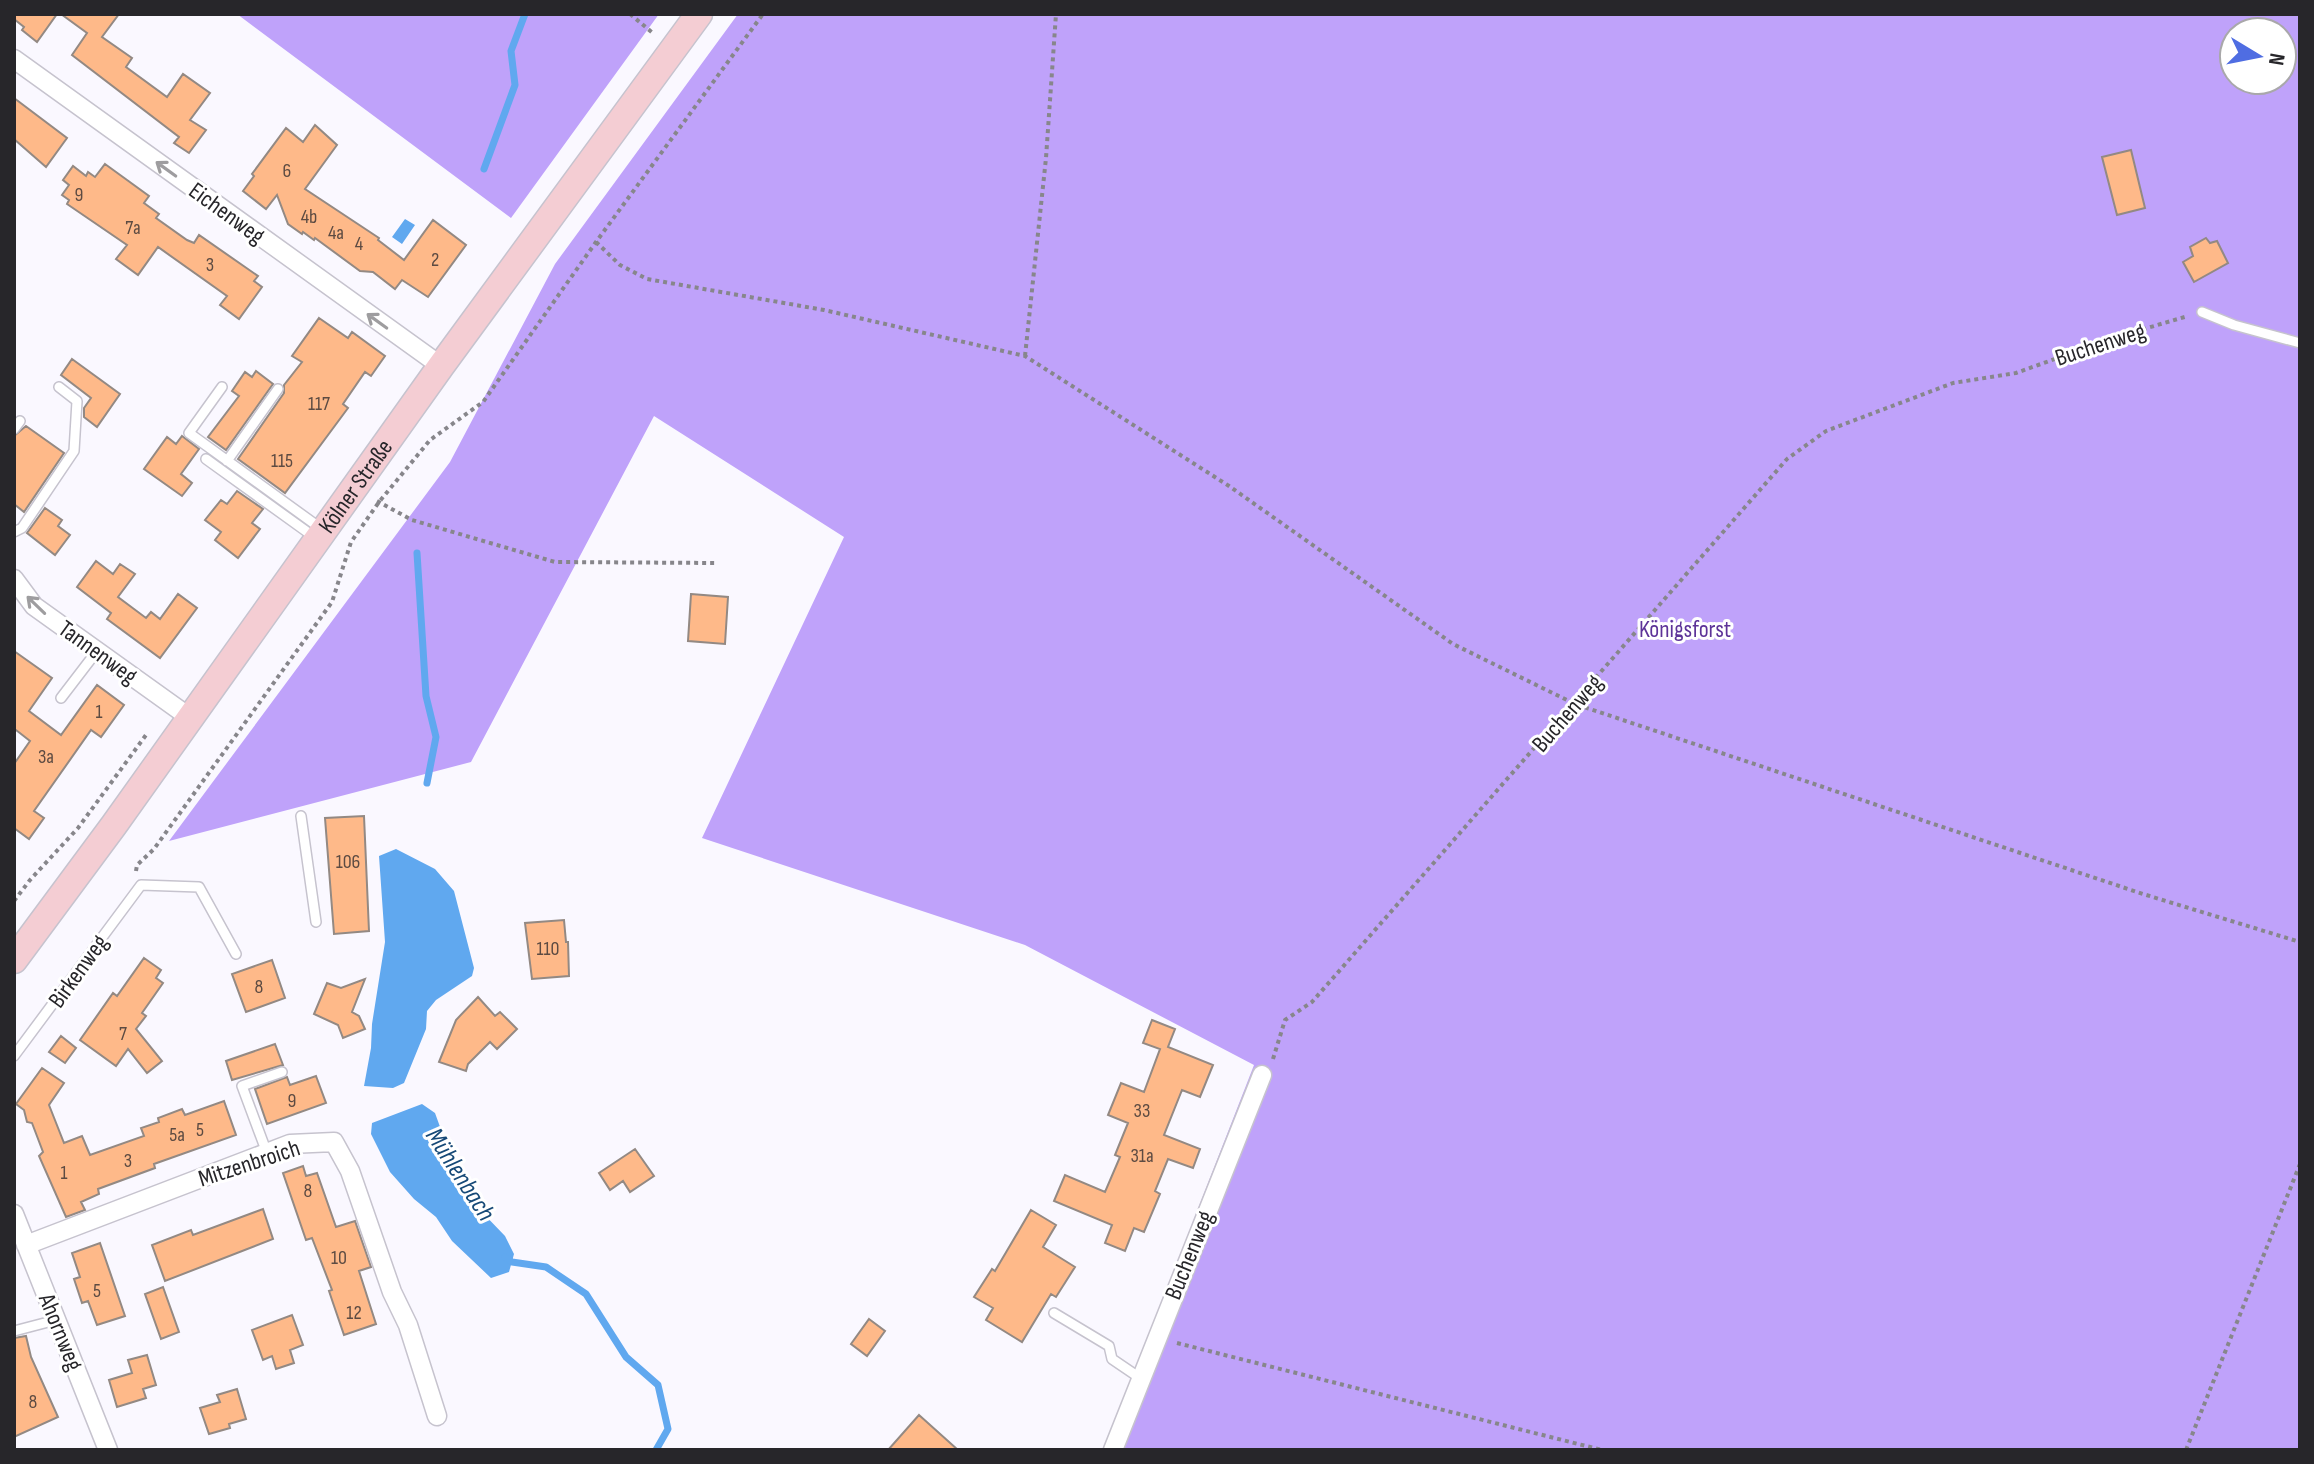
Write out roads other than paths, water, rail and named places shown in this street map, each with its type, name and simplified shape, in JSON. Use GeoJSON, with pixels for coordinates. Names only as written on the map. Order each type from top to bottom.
{"type":"FeatureCollection","features":[{"type":"Feature","properties":{"kind":"main road","name":"Kölner Straße"},"geometry":{"type":"LineString","coordinates":[[14,960],[441,366],[699,14]]}},
{"type":"Feature","properties":{"kind":"street","name":"Eichenweg"},"geometry":{"type":"LineString","coordinates":[[14,59],[441,366]]}},
{"type":"Feature","properties":{"kind":"street","name":"Tannenweg"},"geometry":{"type":"LineString","coordinates":[[14,579],[34,606],[189,717]]}},
{"type":"Feature","properties":{"kind":"street","name":"Buchenweg"},"geometry":{"type":"LineString","coordinates":[[1113,1450],[1262,1075]]}},
{"type":"Feature","properties":{"kind":"street","name":"Mitzenbroich"},"geometry":{"type":"LineString","coordinates":[[26,1245],[290,1144],[334,1142],[350,1171],[392,1292],[408,1325],[437,1416]]}},
{"type":"Feature","properties":{"kind":"street","name":"Ahornweg"},"geometry":{"type":"LineString","coordinates":[[14,1214],[108,1450]]}},
{"type":"Feature","properties":{"kind":"lane"},"geometry":{"type":"LineString","coordinates":[[2202,312],[2234,325],[2300,343]]}},
{"type":"Feature","properties":{"kind":"lane"},"geometry":{"type":"LineString","coordinates":[[14,532],[22,528],[74,451],[77,401],[59,387]]}},
{"type":"Feature","properties":{"kind":"lane"},"geometry":{"type":"LineString","coordinates":[[222,387],[189,433],[321,535]]}},
{"type":"Feature","properties":{"kind":"lane"},"geometry":{"type":"LineString","coordinates":[[227,461],[278,389]]}},
{"type":"Feature","properties":{"kind":"lane"},"geometry":{"type":"LineString","coordinates":[[206,459],[321,535]]}},
{"type":"Feature","properties":{"kind":"lane"},"geometry":{"type":"LineString","coordinates":[[61,698],[97,651]]}},
{"type":"Feature","properties":{"kind":"lane"},"geometry":{"type":"LineString","coordinates":[[301,816],[316,922]]}},
{"type":"Feature","properties":{"kind":"lane","name":"Birkenweg"},"geometry":{"type":"LineString","coordinates":[[14,1056],[138,880],[199,887],[236,954]]}},
{"type":"Feature","properties":{"kind":"lane"},"geometry":{"type":"LineString","coordinates":[[267,1153],[242,1086],[282,1072]]}},
{"type":"Feature","properties":{"kind":"lane"},"geometry":{"type":"LineString","coordinates":[[1054,1313],[1109,1346],[1112,1359],[1140,1378]]}},
{"type":"Feature","properties":{"kind":"lane"},"geometry":{"type":"LineString","coordinates":[[14,1331],[56,1320]]}},
{"type":"Feature","properties":{"kind":"water"},"geometry":{"type":"Polygon","coordinates":[[[405,219],[415,225],[402,244],[392,237],[405,219]]]}},
{"type":"Feature","properties":{"kind":"water"},"geometry":{"type":"Polygon","coordinates":[[[396,849],[435,869],[454,891],[474,968],[472,976],[436,1000],[427,1011],[426,1029],[404,1083],[393,1088],[364,1086],[385,942],[379,856],[396,849]]]}},
{"type":"Feature","properties":{"kind":"water"},"geometry":{"type":"Polygon","coordinates":[[[422,1104],[435,1113],[452,1160],[479,1209],[505,1236],[514,1254],[509,1272],[491,1278],[452,1241],[436,1217],[414,1199],[390,1172],[371,1134],[372,1123],[422,1104]]]}},
{"type":"Feature","properties":{"kind":"waterway","name":"Mühlenbach"},"geometry":{"type":"LineString","coordinates":[[484,169],[515,85],[511,51],[525,14]]}},
{"type":"Feature","properties":{"kind":"waterway","name":"Mühlenbach"},"geometry":{"type":"LineString","coordinates":[[417,553],[426,696],[436,737],[427,783]]}},
{"type":"Feature","properties":{"kind":"waterway","name":"Mühlenbach"},"geometry":{"type":"LineString","coordinates":[[505,1257],[512,1262],[546,1267],[586,1294],[626,1357],[658,1385],[668,1429],[656,1450]]}},
{"type":"Feature","properties":{"kind":"park label","name":"Königsforst"},"geometry":{"type":"Point","coordinates":[1685,629]}}]}
